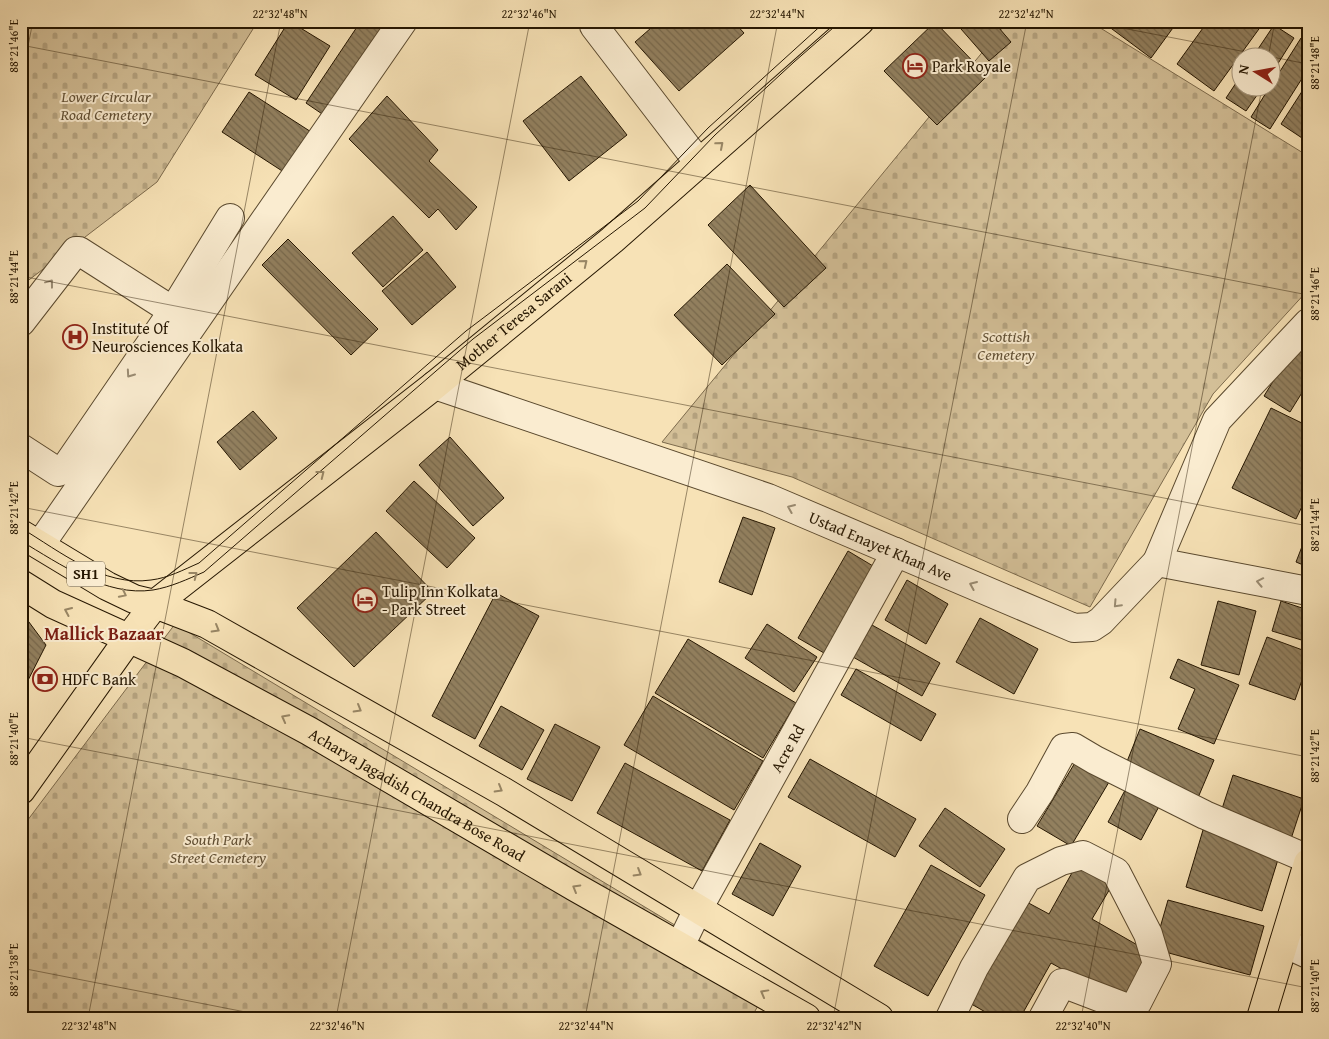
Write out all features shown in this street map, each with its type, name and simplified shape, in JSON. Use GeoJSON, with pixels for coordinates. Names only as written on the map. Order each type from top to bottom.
{"type":"FeatureCollection","features":[{"type":"Feature","properties":{"kind":"main road","name":"Mother Teresa Sarani"},"geometry":{"type":"LineString","coordinates":[[21,790],[155,604],[436,385],[612,240],[860,21]]}},
{"type":"Feature","properties":{"kind":"main road","name":"SH1"},"geometry":{"type":"LineString","coordinates":[[30,540],[107,586],[134,599],[155,604]]}},
{"type":"Feature","properties":{"kind":"main road","name":"Acharya Jagadish Chandra Bose Road"},"geometry":{"type":"LineString","coordinates":[[21,584],[54,604],[183,664],[309,731],[575,887],[806,1018]]}},
{"type":"Feature","properties":{"kind":"main road"},"geometry":{"type":"LineString","coordinates":[[155,604],[207,624],[504,792],[879,1018]]}},
{"type":"Feature","properties":{"kind":"main road"},"geometry":{"type":"LineString","coordinates":[[1261,1018],[1296,948],[1308,863]]}},
{"type":"Feature","properties":{"kind":"street"},"geometry":{"type":"LineString","coordinates":[[30,540],[402,21]]}},
{"type":"Feature","properties":{"kind":"street"},"geometry":{"type":"LineString","coordinates":[[598,21],[594,26],[699,163]]}},
{"type":"Feature","properties":{"kind":"street"},"geometry":{"type":"LineString","coordinates":[[21,448],[58,472],[64,470],[173,311],[230,218]]}},
{"type":"Feature","properties":{"kind":"street"},"geometry":{"type":"LineString","coordinates":[[21,322],[76,251],[79,251],[173,311]]}},
{"type":"Feature","properties":{"kind":"street"},"geometry":{"type":"LineString","coordinates":[[1308,323],[1217,420],[1157,562],[1308,591]]}},
{"type":"Feature","properties":{"kind":"street","name":"Ustad Enayet Khan Ave"},"geometry":{"type":"LineString","coordinates":[[436,385],[768,498],[1074,628],[1092,627],[1101,621],[1157,562]]}},
{"type":"Feature","properties":{"kind":"street","name":"Acre Rd"},"geometry":{"type":"LineString","coordinates":[[680,946],[698,909],[896,552]]}},
{"type":"Feature","properties":{"kind":"street"},"geometry":{"type":"LineString","coordinates":[[1022,819],[1040,792],[1064,748],[1074,747],[1095,760],[1205,815],[1308,859]]}},
{"type":"Feature","properties":{"kind":"street"},"geometry":{"type":"LineString","coordinates":[[951,1018],[974,968],[1028,878],[1061,862],[1083,855],[1116,872],[1148,934],[1157,964],[1137,1003],[1131,1006],[1125,1007],[1062,983],[1043,1018]]}},
{"type":"Feature","properties":{"kind":"green space","name":"Lower Circular Road Cemetery"},"geometry":{"type":"Polygon","coordinates":[[[21,21],[258,21],[157,182],[21,286],[21,21]]]}},
{"type":"Feature","properties":{"kind":"green space","name":"Scottish Cemetery"},"geometry":{"type":"Polygon","coordinates":[[[1008,21],[1089,21],[1308,156],[1308,290],[1213,394],[1090,607],[792,477],[662,442],[1008,21]]]}},
{"type":"Feature","properties":{"kind":"green space","name":"South Park Street Cemetery"},"geometry":{"type":"Polygon","coordinates":[[[175,624],[771,983],[751,1018],[21,1018],[21,829],[175,624]]]}},
{"type":"Feature","properties":{"kind":"building"},"geometry":{"type":"Polygon","coordinates":[[[289,21],[330,46],[296,100],[255,75],[289,21]]]}},
{"type":"Feature","properties":{"kind":"building"},"geometry":{"type":"Polygon","coordinates":[[[361,21],[379,21],[392,30],[331,120],[306,103],[361,21]]]}},
{"type":"Feature","properties":{"kind":"building"},"geometry":{"type":"Polygon","coordinates":[[[659,21],[733,21],[744,33],[679,91],[635,42],[659,21]]]}},
{"type":"Feature","properties":{"kind":"building"},"geometry":{"type":"Polygon","coordinates":[[[954,21],[993,21],[1011,42],[989,61],[954,21]]]}},
{"type":"Feature","properties":{"kind":"building"},"geometry":{"type":"Polygon","coordinates":[[[1111,21],[1178,21],[1151,58],[1108,26],[1111,21]]]}},
{"type":"Feature","properties":{"kind":"building"},"geometry":{"type":"Polygon","coordinates":[[[1208,21],[1264,22],[1245,48],[1232,48],[1232,66],[1214,91],[1177,64],[1208,21]]]}},
{"type":"Feature","properties":{"kind":"building"},"geometry":{"type":"Polygon","coordinates":[[[935,22],[987,76],[937,125],[884,71],[935,22]]]}},
{"type":"Feature","properties":{"kind":"building"},"geometry":{"type":"Polygon","coordinates":[[[1274,25],[1294,38],[1282,57],[1282,48],[1259,48],[1274,25]]]}},
{"type":"Feature","properties":{"kind":"building"},"geometry":{"type":"Polygon","coordinates":[[[1301,38],[1308,42],[1308,69],[1270,129],[1251,117],[1263,98],[1282,98],[1282,68],[1301,38]]]}},
{"type":"Feature","properties":{"kind":"building"},"geometry":{"type":"Polygon","coordinates":[[[581,76],[627,135],[569,181],[523,121],[581,76]]]}},
{"type":"Feature","properties":{"kind":"building"},"geometry":{"type":"Polygon","coordinates":[[[1308,82],[1308,142],[1281,124],[1308,82]]]}},
{"type":"Feature","properties":{"kind":"building"},"geometry":{"type":"Polygon","coordinates":[[[1232,89],[1232,98],[1255,98],[1246,111],[1226,98],[1232,89]]]}},
{"type":"Feature","properties":{"kind":"building"},"geometry":{"type":"Polygon","coordinates":[[[249,92],[319,137],[293,178],[222,132],[249,92]]]}},
{"type":"Feature","properties":{"kind":"building"},"geometry":{"type":"Polygon","coordinates":[[[387,96],[438,150],[429,161],[477,207],[456,230],[438,209],[429,218],[349,139],[387,96]]]}},
{"type":"Feature","properties":{"kind":"building"},"geometry":{"type":"Polygon","coordinates":[[[750,185],[826,268],[784,307],[708,225],[750,185]]]}},
{"type":"Feature","properties":{"kind":"building"},"geometry":{"type":"Polygon","coordinates":[[[393,216],[423,250],[383,287],[352,253],[393,216]]]}},
{"type":"Feature","properties":{"kind":"building"},"geometry":{"type":"Polygon","coordinates":[[[288,239],[378,329],[351,355],[262,265],[288,239]]]}},
{"type":"Feature","properties":{"kind":"building"},"geometry":{"type":"Polygon","coordinates":[[[427,252],[456,287],[412,325],[382,291],[427,252]]]}},
{"type":"Feature","properties":{"kind":"building"},"geometry":{"type":"Polygon","coordinates":[[[727,264],[775,314],[722,365],[674,315],[727,264]]]}},
{"type":"Feature","properties":{"kind":"building"},"geometry":{"type":"Polygon","coordinates":[[[1298,341],[1308,347],[1308,383],[1290,412],[1264,396],[1298,341]]]}},
{"type":"Feature","properties":{"kind":"building"},"geometry":{"type":"Polygon","coordinates":[[[1271,408],[1308,426],[1308,494],[1296,519],[1232,488],[1271,408]]]}},
{"type":"Feature","properties":{"kind":"building"},"geometry":{"type":"Polygon","coordinates":[[[253,411],[277,438],[240,470],[217,442],[253,411]]]}},
{"type":"Feature","properties":{"kind":"building"},"geometry":{"type":"Polygon","coordinates":[[[450,437],[504,498],[473,526],[419,465],[450,437]]]}},
{"type":"Feature","properties":{"kind":"building"},"geometry":{"type":"Polygon","coordinates":[[[414,481],[475,538],[447,568],[386,511],[414,481]]]}},
{"type":"Feature","properties":{"kind":"building"},"geometry":{"type":"Polygon","coordinates":[[[743,517],[775,528],[752,595],[719,582],[743,517]]]}},
{"type":"Feature","properties":{"kind":"building"},"geometry":{"type":"Polygon","coordinates":[[[1308,531],[1308,567],[1296,562],[1308,531]]]}},
{"type":"Feature","properties":{"kind":"building","name":"Tulip Inn Kolkata - Park Street"},"geometry":{"type":"Polygon","coordinates":[[[376,532],[433,592],[354,667],[297,608],[376,532]]]}},
{"type":"Feature","properties":{"kind":"building"},"geometry":{"type":"Polygon","coordinates":[[[848,551],[873,566],[824,653],[798,638],[848,551]]]}},
{"type":"Feature","properties":{"kind":"building"},"geometry":{"type":"Polygon","coordinates":[[[907,580],[948,604],[926,644],[885,620],[907,580]]]}},
{"type":"Feature","properties":{"kind":"building"},"geometry":{"type":"Polygon","coordinates":[[[496,593],[539,616],[475,739],[432,716],[496,593]]]}},
{"type":"Feature","properties":{"kind":"building"},"geometry":{"type":"Polygon","coordinates":[[[1218,601],[1256,611],[1239,675],[1201,665],[1218,601]]]}},
{"type":"Feature","properties":{"kind":"building"},"geometry":{"type":"Polygon","coordinates":[[[1281,601],[1308,610],[1308,642],[1272,631],[1281,601]]]}},
{"type":"Feature","properties":{"kind":"building"},"geometry":{"type":"Polygon","coordinates":[[[23,614],[46,645],[21,694],[21,617],[23,614]]]}},
{"type":"Feature","properties":{"kind":"building"},"geometry":{"type":"Polygon","coordinates":[[[980,618],[1038,649],[1014,694],[956,662],[980,618]]]}},
{"type":"Feature","properties":{"kind":"building"},"geometry":{"type":"Polygon","coordinates":[[[767,624],[817,657],[794,692],[745,658],[767,624]]]}},
{"type":"Feature","properties":{"kind":"building"},"geometry":{"type":"Polygon","coordinates":[[[872,625],[940,663],[922,696],[853,657],[872,625]]]}},
{"type":"Feature","properties":{"kind":"building"},"geometry":{"type":"Polygon","coordinates":[[[1267,637],[1308,652],[1308,663],[1295,700],[1249,684],[1267,637]]]}},
{"type":"Feature","properties":{"kind":"building"},"geometry":{"type":"Polygon","coordinates":[[[688,639],[796,703],[763,758],[655,693],[688,639]]]}},
{"type":"Feature","properties":{"kind":"building"},"geometry":{"type":"Polygon","coordinates":[[[1178,659],[1239,685],[1214,744],[1178,729],[1195,689],[1170,678],[1178,659]]]}},
{"type":"Feature","properties":{"kind":"building"},"geometry":{"type":"Polygon","coordinates":[[[856,669],[936,714],[921,741],[841,695],[856,669]]]}},
{"type":"Feature","properties":{"kind":"building"},"geometry":{"type":"Polygon","coordinates":[[[653,696],[763,761],[734,810],[624,745],[653,696]]]}},
{"type":"Feature","properties":{"kind":"building"},"geometry":{"type":"Polygon","coordinates":[[[501,706],[544,730],[522,770],[479,746],[501,706]]]}},
{"type":"Feature","properties":{"kind":"building"},"geometry":{"type":"Polygon","coordinates":[[[555,724],[600,747],[572,801],[527,779],[555,724]]]}},
{"type":"Feature","properties":{"kind":"building"},"geometry":{"type":"Polygon","coordinates":[[[1140,729],[1214,760],[1197,800],[1124,769],[1140,729]]]}},
{"type":"Feature","properties":{"kind":"building"},"geometry":{"type":"Polygon","coordinates":[[[1079,756],[1112,777],[1071,846],[1037,826],[1079,756]]]}},
{"type":"Feature","properties":{"kind":"building"},"geometry":{"type":"Polygon","coordinates":[[[810,759],[916,819],[895,857],[788,797],[810,759]]]}},
{"type":"Feature","properties":{"kind":"building"},"geometry":{"type":"Polygon","coordinates":[[[625,763],[730,820],[702,871],[597,813],[625,763]]]}},
{"type":"Feature","properties":{"kind":"building"},"geometry":{"type":"Polygon","coordinates":[[[1233,775],[1304,799],[1290,842],[1219,818],[1233,775]]]}},
{"type":"Feature","properties":{"kind":"building"},"geometry":{"type":"Polygon","coordinates":[[[1130,781],[1163,799],[1141,840],[1108,822],[1130,781]]]}},
{"type":"Feature","properties":{"kind":"building"},"geometry":{"type":"Polygon","coordinates":[[[945,808],[1005,849],[980,887],[919,846],[945,808]]]}},
{"type":"Feature","properties":{"kind":"building"},"geometry":{"type":"Polygon","coordinates":[[[1203,830],[1280,853],[1262,911],[1186,887],[1203,830]]]}},
{"type":"Feature","properties":{"kind":"building"},"geometry":{"type":"Polygon","coordinates":[[[760,843],[801,866],[773,916],[732,894],[760,843]]]}},
{"type":"Feature","properties":{"kind":"building"},"geometry":{"type":"Polygon","coordinates":[[[1078,862],[1114,882],[1092,919],[1153,954],[1125,1004],[1051,963],[1020,1018],[996,1018],[966,1001],[1023,900],[1049,914],[1078,862]]]}},
{"type":"Feature","properties":{"kind":"building"},"geometry":{"type":"Polygon","coordinates":[[[931,865],[985,895],[928,996],[874,966],[931,865]]]}},
{"type":"Feature","properties":{"kind":"building"},"geometry":{"type":"Polygon","coordinates":[[[1168,900],[1264,926],[1250,975],[1154,949],[1168,900]]]}},
{"type":"Feature","properties":{"kind":"tram line"},"geometry":{"type":"LineString","coordinates":[[21,528],[83,566],[116,578],[133,581],[157,579],[199,563],[466,331],[638,201],[708,128],[826,21]]}},
{"type":"Feature","properties":{"kind":"tram line"},"geometry":{"type":"LineString","coordinates":[[21,541],[84,577],[118,589],[135,591],[160,589],[204,572],[473,339],[645,208],[715,135],[841,21]]}},
{"type":"Feature","properties":{"kind":"place","name":"Park Royale"},"geometry":{"type":"Point","coordinates":[915,66]}},
{"type":"Feature","properties":{"kind":"place","name":"Institute Of Neurosciences Kolkata"},"geometry":{"type":"Point","coordinates":[75,337]}},
{"type":"Feature","properties":{"kind":"place","name":"Tulip Inn Kolkata - Park Street"},"geometry":{"type":"Point","coordinates":[365,600]}},
{"type":"Feature","properties":{"kind":"place","name":"HDFC Bank"},"geometry":{"type":"Point","coordinates":[45,679]}},
{"type":"Feature","properties":{"kind":"district","name":"Mallick Bazaar"},"geometry":{"type":"Point","coordinates":[104,634]}}]}
